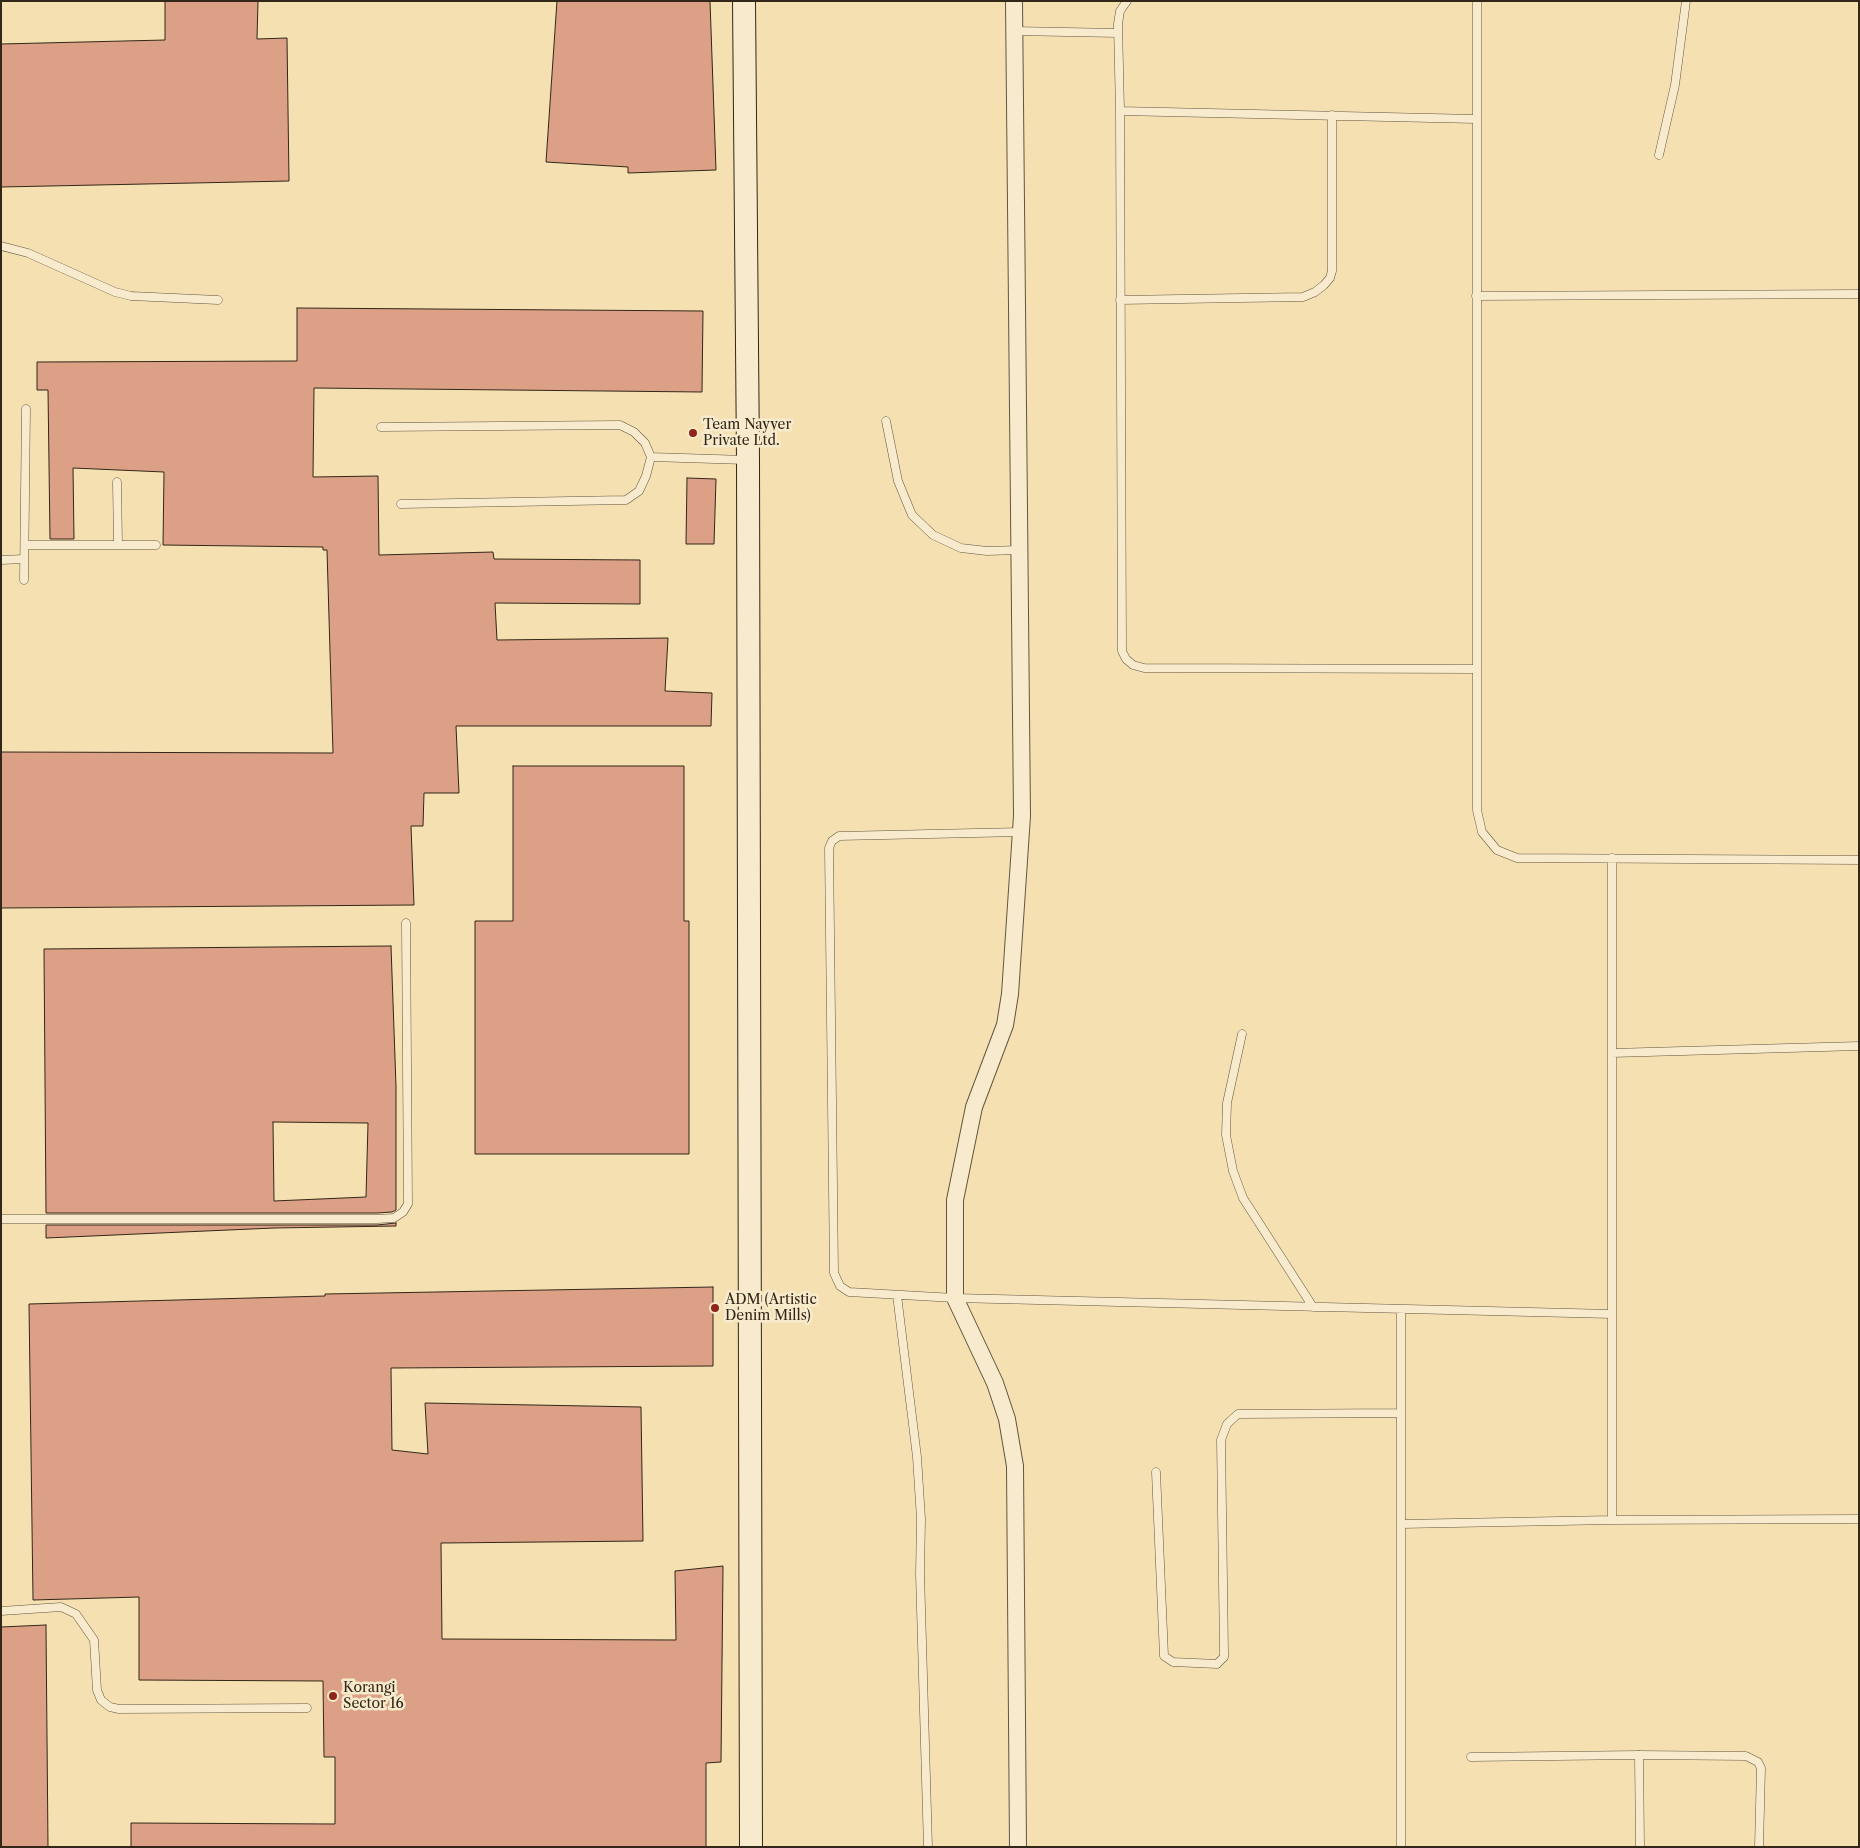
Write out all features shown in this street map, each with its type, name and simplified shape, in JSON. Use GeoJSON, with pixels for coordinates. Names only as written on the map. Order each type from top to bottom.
{"type":"FeatureCollection","features":[{"type":"Feature","properties":{"kind":"street"},"geometry":{"type":"LineString","coordinates":[[744,1],[748,460],[751,1847]]}},
{"type":"Feature","properties":{"kind":"street"},"geometry":{"type":"LineString","coordinates":[[1014,1],[1021,832],[1010,994],[1005,1025],[974,1107],[955,1200],[955,1298],[995,1383],[1007,1419],[1015,1466],[1018,1847]]}},
{"type":"Feature","properties":{"kind":"lane"},"geometry":{"type":"LineString","coordinates":[[1127,1],[1120,11],[1118,33],[1122,651],[1126,659],[1133,665],[1144,668],[1476,670]]}},
{"type":"Feature","properties":{"kind":"lane"},"geometry":{"type":"LineString","coordinates":[[1477,1],[1476,670],[1477,810],[1482,832],[1498,850],[1517,858],[1859,860]]}},
{"type":"Feature","properties":{"kind":"lane"},"geometry":{"type":"LineString","coordinates":[[1659,155],[1675,85],[1686,1]]}},
{"type":"Feature","properties":{"kind":"lane"},"geometry":{"type":"LineString","coordinates":[[1014,32],[1118,33]]}},
{"type":"Feature","properties":{"kind":"lane"},"geometry":{"type":"LineString","coordinates":[[1120,111],[1476,118]]}},
{"type":"Feature","properties":{"kind":"lane"},"geometry":{"type":"LineString","coordinates":[[1120,300],[1304,297],[1324,285],[1330,278],[1332,271],[1332,115]]}},
{"type":"Feature","properties":{"kind":"lane"},"geometry":{"type":"LineString","coordinates":[[1,246],[28,253],[115,292],[131,296],[218,300]]}},
{"type":"Feature","properties":{"kind":"lane"},"geometry":{"type":"LineString","coordinates":[[1476,296],[1859,294]]}},
{"type":"Feature","properties":{"kind":"lane"},"geometry":{"type":"LineString","coordinates":[[24,580],[26,409]]}},
{"type":"Feature","properties":{"kind":"lane"},"geometry":{"type":"LineString","coordinates":[[886,422],[898,481],[912,515],[932,535],[961,548],[986,551],[1020,550]]}},
{"type":"Feature","properties":{"kind":"lane"},"geometry":{"type":"LineString","coordinates":[[381,427],[620,425],[634,432],[645,443],[651,457],[646,476],[639,491],[626,500],[401,504]]}},
{"type":"Feature","properties":{"kind":"lane"},"geometry":{"type":"LineString","coordinates":[[651,457],[748,460]]}},
{"type":"Feature","properties":{"kind":"lane"},"geometry":{"type":"LineString","coordinates":[[117,482],[118,545]]}},
{"type":"Feature","properties":{"kind":"lane"},"geometry":{"type":"LineString","coordinates":[[24,545],[156,545]]}},
{"type":"Feature","properties":{"kind":"lane"},"geometry":{"type":"LineString","coordinates":[[1,560],[24,559]]}},
{"type":"Feature","properties":{"kind":"lane"},"geometry":{"type":"LineString","coordinates":[[1021,832],[838,836],[832,841],[830,848],[834,1273],[840,1286],[850,1292],[955,1298],[1612,1314]]}},
{"type":"Feature","properties":{"kind":"lane"},"geometry":{"type":"LineString","coordinates":[[1612,858],[1612,1520]]}},
{"type":"Feature","properties":{"kind":"lane"},"geometry":{"type":"LineString","coordinates":[[1,1219],[377,1219],[394,1218],[403,1212],[408,1204],[406,923]]}},
{"type":"Feature","properties":{"kind":"lane"},"geometry":{"type":"LineString","coordinates":[[1242,1034],[1227,1103],[1226,1135],[1233,1171],[1243,1198],[1313,1307]]}},
{"type":"Feature","properties":{"kind":"lane"},"geometry":{"type":"LineString","coordinates":[[1612,1053],[1859,1046]]}},
{"type":"Feature","properties":{"kind":"lane"},"geometry":{"type":"LineString","coordinates":[[897,1295],[917,1457],[920,1510],[920,1574],[928,1847]]}},
{"type":"Feature","properties":{"kind":"lane"},"geometry":{"type":"LineString","coordinates":[[1401,1309],[1401,1847]]}},
{"type":"Feature","properties":{"kind":"lane"},"geometry":{"type":"LineString","coordinates":[[1156,1472],[1164,1656],[1173,1662],[1217,1664],[1224,1657],[1221,1440],[1227,1424],[1238,1414],[1401,1413]]}},
{"type":"Feature","properties":{"kind":"lane"},"geometry":{"type":"LineString","coordinates":[[1401,1524],[1612,1520],[1859,1519]]}},
{"type":"Feature","properties":{"kind":"lane"},"geometry":{"type":"LineString","coordinates":[[1,1611],[61,1607],[76,1614],[94,1640],[97,1690],[101,1700],[110,1707],[119,1709],[307,1708]]}},
{"type":"Feature","properties":{"kind":"lane"},"geometry":{"type":"LineString","coordinates":[[1639,1755],[1640,1847]]}},
{"type":"Feature","properties":{"kind":"lane"},"geometry":{"type":"LineString","coordinates":[[1472,1757],[1746,1756],[1758,1762],[1761,1768],[1759,1847]]}},
{"type":"Feature","properties":{"kind":"building"},"geometry":{"type":"Polygon","coordinates":[[[165,1],[258,1],[257,39],[287,38],[289,181],[1,187],[1,44],[165,40],[165,1]]]}},
{"type":"Feature","properties":{"kind":"building"},"geometry":{"type":"Polygon","coordinates":[[[557,1],[710,1],[716,170],[628,173],[628,167],[546,162],[557,1]]]}},
{"type":"Feature","properties":{"kind":"building"},"geometry":{"type":"Polygon","coordinates":[[[297,308],[703,311],[702,392],[314,388],[313,477],[378,476],[379,555],[493,552],[494,559],[640,560],[640,604],[495,603],[497,640],[668,638],[665,691],[712,693],[711,726],[456,726],[459,793],[424,793],[423,826],[411,826],[414,905],[1,908],[1,752],[333,753],[327,550],[323,550],[323,547],[163,545],[164,472],[73,468],[74,539],[50,539],[48,390],[37,390],[37,362],[297,361],[297,308]]]}},
{"type":"Feature","properties":{"kind":"building"},"geometry":{"type":"Polygon","coordinates":[[[687,478],[716,479],[714,544],[686,544],[687,478]]]}},
{"type":"Feature","properties":{"kind":"building"},"geometry":{"type":"Polygon","coordinates":[[[513,766],[684,766],[684,921],[689,921],[689,1154],[475,1154],[475,921],[513,921],[513,766]]]}},
{"type":"Feature","properties":{"kind":"building"},"geometry":{"type":"Polygon","coordinates":[[[391,946],[396,1086],[396,1210],[377,1213],[46,1213],[44,949],[391,946]],[[273,1122],[274,1201],[366,1197],[368,1123],[273,1122]]]}},
{"type":"Feature","properties":{"kind":"building"},"geometry":{"type":"Polygon","coordinates":[[[396,1223],[396,1226],[274,1228],[46,1238],[46,1225],[377,1225],[396,1223]]]}},
{"type":"Feature","properties":{"kind":"building"},"geometry":{"type":"Polygon","coordinates":[[[713,1287],[713,1366],[391,1368],[392,1450],[428,1454],[425,1403],[641,1407],[643,1541],[441,1543],[442,1639],[676,1640],[675,1571],[723,1566],[721,1762],[706,1763],[706,1847],[131,1847],[131,1823],[335,1824],[335,1757],[324,1757],[323,1681],[139,1680],[139,1597],[33,1600],[29,1304],[325,1296],[325,1294],[713,1287]]]}},
{"type":"Feature","properties":{"kind":"building"},"geometry":{"type":"Polygon","coordinates":[[[46,1625],[48,1847],[1,1847],[1,1627],[46,1625]]]}},
{"type":"Feature","properties":{"kind":"place","name":"Team Nayyer Private Ltd."},"geometry":{"type":"Point","coordinates":[693,433]}},
{"type":"Feature","properties":{"kind":"place","name":"ADM (Artistic Denim Mills)"},"geometry":{"type":"Point","coordinates":[715,1308]}},
{"type":"Feature","properties":{"kind":"place","name":"Korangi Sector 16"},"geometry":{"type":"Point","coordinates":[333,1696]}}]}
